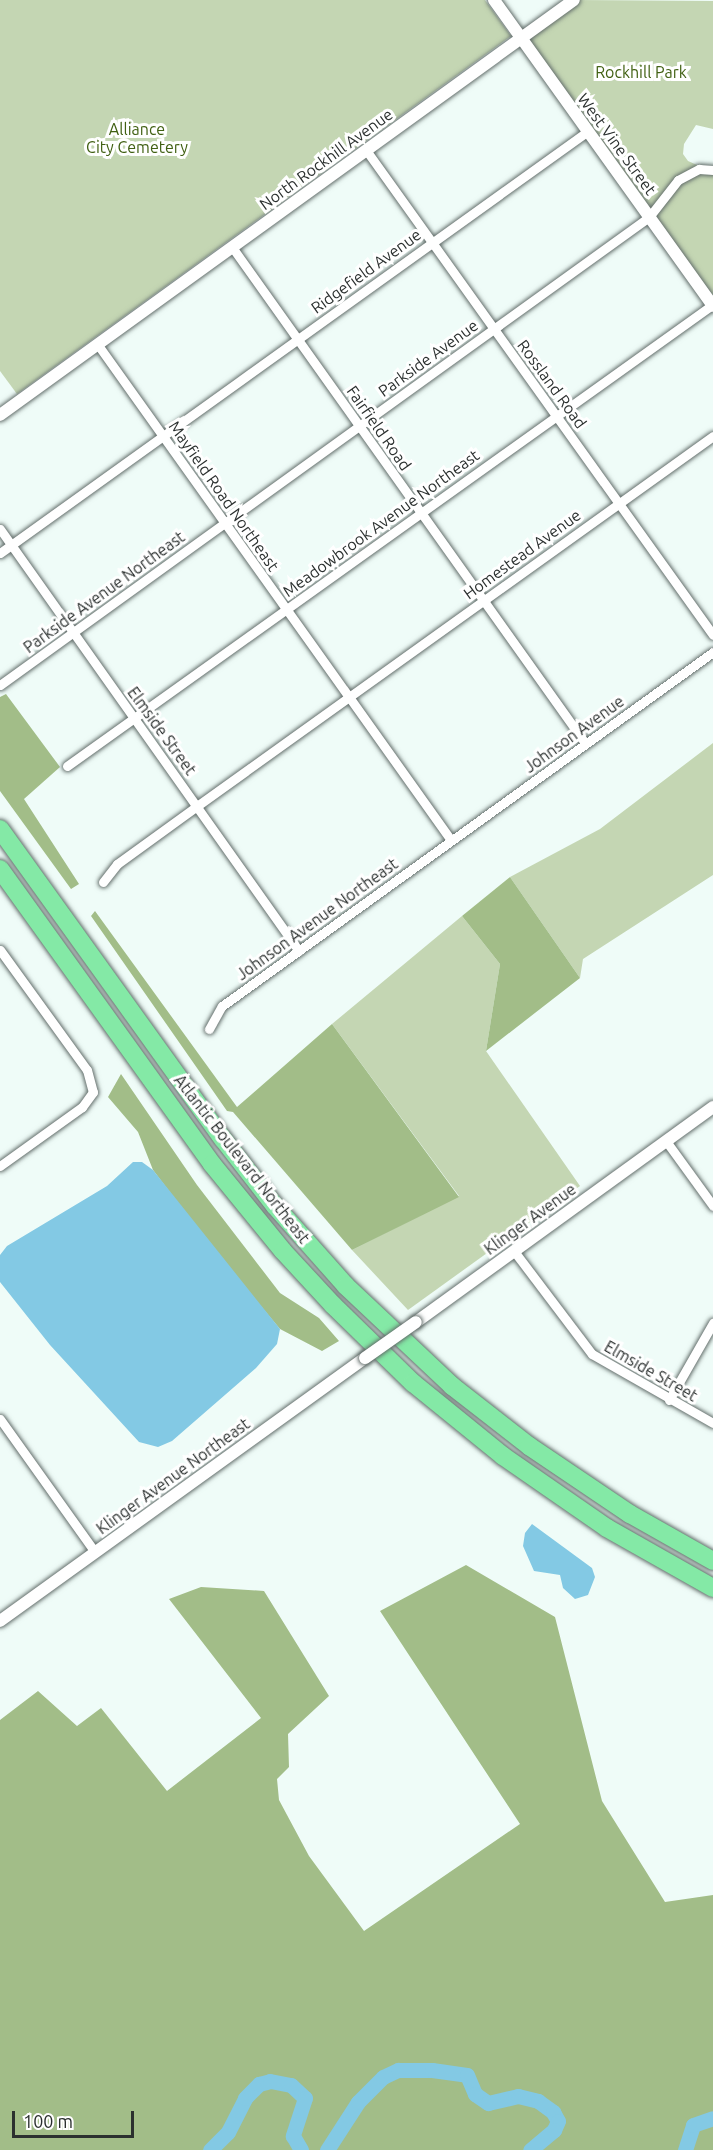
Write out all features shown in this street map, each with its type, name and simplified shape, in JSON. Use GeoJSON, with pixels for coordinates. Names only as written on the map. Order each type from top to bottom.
{"type":"FeatureCollection","features":[{"type":"Feature","properties":{"kind":"highway","name":"Atlantic Boulevard Northeast"},"geometry":{"type":"LineString","coordinates":[[0,829],[229,1147],[346,1286],[452,1386],[530,1446],[630,1514],[713,1561]]}},
{"type":"Feature","properties":{"kind":"highway","name":"Atlantic Boulevard Northeast"},"geometry":{"type":"LineString","coordinates":[[0,869],[212,1164],[283,1251],[333,1305],[413,1383],[503,1456],[608,1528],[713,1588]]}},
{"type":"Feature","properties":{"kind":"street","name":"West Vine Street"},"geometry":{"type":"LineString","coordinates":[[495,0],[712,306]]}},
{"type":"Feature","properties":{"kind":"street","name":"North Rockhill Avenue"},"geometry":{"type":"LineString","coordinates":[[0,415],[574,0]]}},
{"type":"Feature","properties":{"kind":"street","name":"Ridgefield Avenue"},"geometry":{"type":"LineString","coordinates":[[0,553],[588,131]]}},
{"type":"Feature","properties":{"kind":"street","name":"Rossland Road"},"geometry":{"type":"LineString","coordinates":[[366,150],[713,635]]}},
{"type":"Feature","properties":{"kind":"street","name":"Parkside Avenue"},"geometry":{"type":"LineString","coordinates":[[225,523],[649,217],[666,201],[678,180],[699,169],[713,170]]}},
{"type":"Feature","properties":{"kind":"street","name":"Fairfield Road"},"geometry":{"type":"LineString","coordinates":[[232,247],[585,743]]}},
{"type":"Feature","properties":{"kind":"street","name":"Meadowbrook Avenue Northeast"},"geometry":{"type":"LineString","coordinates":[[68,766],[712,306]]}},
{"type":"Feature","properties":{"kind":"street","name":"Mayfield Road Northeast"},"geometry":{"type":"LineString","coordinates":[[98,345],[452,840]]}},
{"type":"Feature","properties":{"kind":"street","name":"Homestead Avenue"},"geometry":{"type":"LineString","coordinates":[[103,882],[117,864],[713,436]]}},
{"type":"Feature","properties":{"kind":"street","name":"Parkside Avenue Northeast"},"geometry":{"type":"LineString","coordinates":[[0,685],[225,523]]}},
{"type":"Feature","properties":{"kind":"street","name":"Elmside Street"},"geometry":{"type":"LineString","coordinates":[[0,530],[299,951]]}},
{"type":"Feature","properties":{"kind":"street","name":"Johnson Avenue"},"geometry":{"type":"LineString","coordinates":[[452,840],[713,652]]}},
{"type":"Feature","properties":{"kind":"street","name":"Johnson Avenue Northeast"},"geometry":{"type":"LineString","coordinates":[[209,1029],[222,1006],[452,840]]}},
{"type":"Feature","properties":{"kind":"street"},"geometry":{"type":"LineString","coordinates":[[0,950],[87,1070],[93,1092],[82,1107],[0,1166]]}},
{"type":"Feature","properties":{"kind":"street","name":"Klinger Avenue"},"geometry":{"type":"LineString","coordinates":[[365,1358],[713,1107]]}},
{"type":"Feature","properties":{"kind":"street"},"geometry":{"type":"LineString","coordinates":[[666,1141],[713,1206]]}},
{"type":"Feature","properties":{"kind":"street","name":"Elmside Street"},"geometry":{"type":"LineString","coordinates":[[514,1251],[592,1354],[669,1400],[713,1423]]}},
{"type":"Feature","properties":{"kind":"street"},"geometry":{"type":"LineString","coordinates":[[669,1400],[713,1323]]}},
{"type":"Feature","properties":{"kind":"street","name":"Klinger Avenue Northeast"},"geometry":{"type":"LineString","coordinates":[[0,1621],[365,1358]]}},
{"type":"Feature","properties":{"kind":"street"},"geometry":{"type":"LineString","coordinates":[[0,1419],[95,1552]]}},
{"type":"Feature","properties":{"kind":"green space","name":"Alliance City Cemetery"},"geometry":{"type":"Polygon","coordinates":[[[0,0],[485,0],[511,36],[17,394],[0,371],[0,0]]]}},
{"type":"Feature","properties":{"kind":"green space","name":"Rockhill Park"},"geometry":{"type":"Polygon","coordinates":[[[578,0],[713,1],[713,129],[696,125],[684,144],[683,154],[688,161],[713,172],[713,298],[527,37],[578,0]]]}},
{"type":"Feature","properties":{"kind":"green space"},"geometry":{"type":"Polygon","coordinates":[[[6,694],[60,767],[24,799],[79,884],[71,889],[0,791],[0,697],[6,694]]]}},
{"type":"Feature","properties":{"kind":"green space"},"geometry":{"type":"Polygon","coordinates":[[[713,743],[713,875],[583,959],[580,978],[510,877],[600,829],[713,743]]]}},
{"type":"Feature","properties":{"kind":"green space"},"geometry":{"type":"Polygon","coordinates":[[[510,877],[580,978],[486,1051],[500,964],[462,916],[510,877]]]}},
{"type":"Feature","properties":{"kind":"green space"},"geometry":{"type":"Polygon","coordinates":[[[95,911],[237,1107],[332,1024],[459,1197],[352,1250],[233,1112],[227,1111],[91,916],[95,911]]]}},
{"type":"Feature","properties":{"kind":"green space"},"geometry":{"type":"Polygon","coordinates":[[[462,916],[500,964],[486,1051],[580,1186],[408,1310],[352,1250],[459,1196],[332,1024],[462,916]]]}},
{"type":"Feature","properties":{"kind":"green space"},"geometry":{"type":"Polygon","coordinates":[[[121,1074],[197,1185],[280,1293],[319,1318],[339,1341],[322,1351],[280,1329],[212,1248],[153,1170],[138,1132],[108,1097],[121,1074]]]}},
{"type":"Feature","properties":{"kind":"green space"},"geometry":{"type":"Polygon","coordinates":[[[466,1565],[555,1617],[602,1801],[665,1902],[713,1895],[713,2150],[0,2150],[0,1720],[38,1691],[77,1726],[101,1708],[167,1791],[261,1718],[169,1599],[201,1587],[264,1591],[329,1696],[288,1734],[289,1767],[277,1779],[279,1800],[309,1856],[364,1931],[520,1824],[380,1611],[466,1565]]]}},
{"type":"Feature","properties":{"kind":"water"},"geometry":{"type":"Polygon","coordinates":[[[133,1162],[142,1162],[153,1170],[280,1329],[277,1344],[256,1368],[172,1441],[158,1447],[139,1442],[50,1345],[0,1282],[0,1255],[7,1246],[107,1186],[133,1162]]]}},
{"type":"Feature","properties":{"kind":"water"},"geometry":{"type":"Polygon","coordinates":[[[532,1524],[592,1568],[595,1577],[588,1595],[575,1599],[563,1588],[560,1575],[534,1571],[523,1546],[525,1533],[532,1524]]]}},
{"type":"Feature","properties":{"kind":"waterway"},"geometry":{"type":"LineString","coordinates":[[327,2150],[358,2102],[383,2077],[398,2070],[432,2070],[467,2075],[475,2094],[488,2103],[518,2096],[538,2101],[553,2112],[558,2121],[554,2130],[530,2150]]}},
{"type":"Feature","properties":{"kind":"waterway"},"geometry":{"type":"LineString","coordinates":[[210,2150],[228,2132],[245,2098],[259,2084],[270,2081],[291,2085],[305,2098],[293,2136],[301,2150]]}},
{"type":"Feature","properties":{"kind":"waterway"},"geometry":{"type":"LineString","coordinates":[[685,2150],[693,2125],[713,2118]]}}]}
